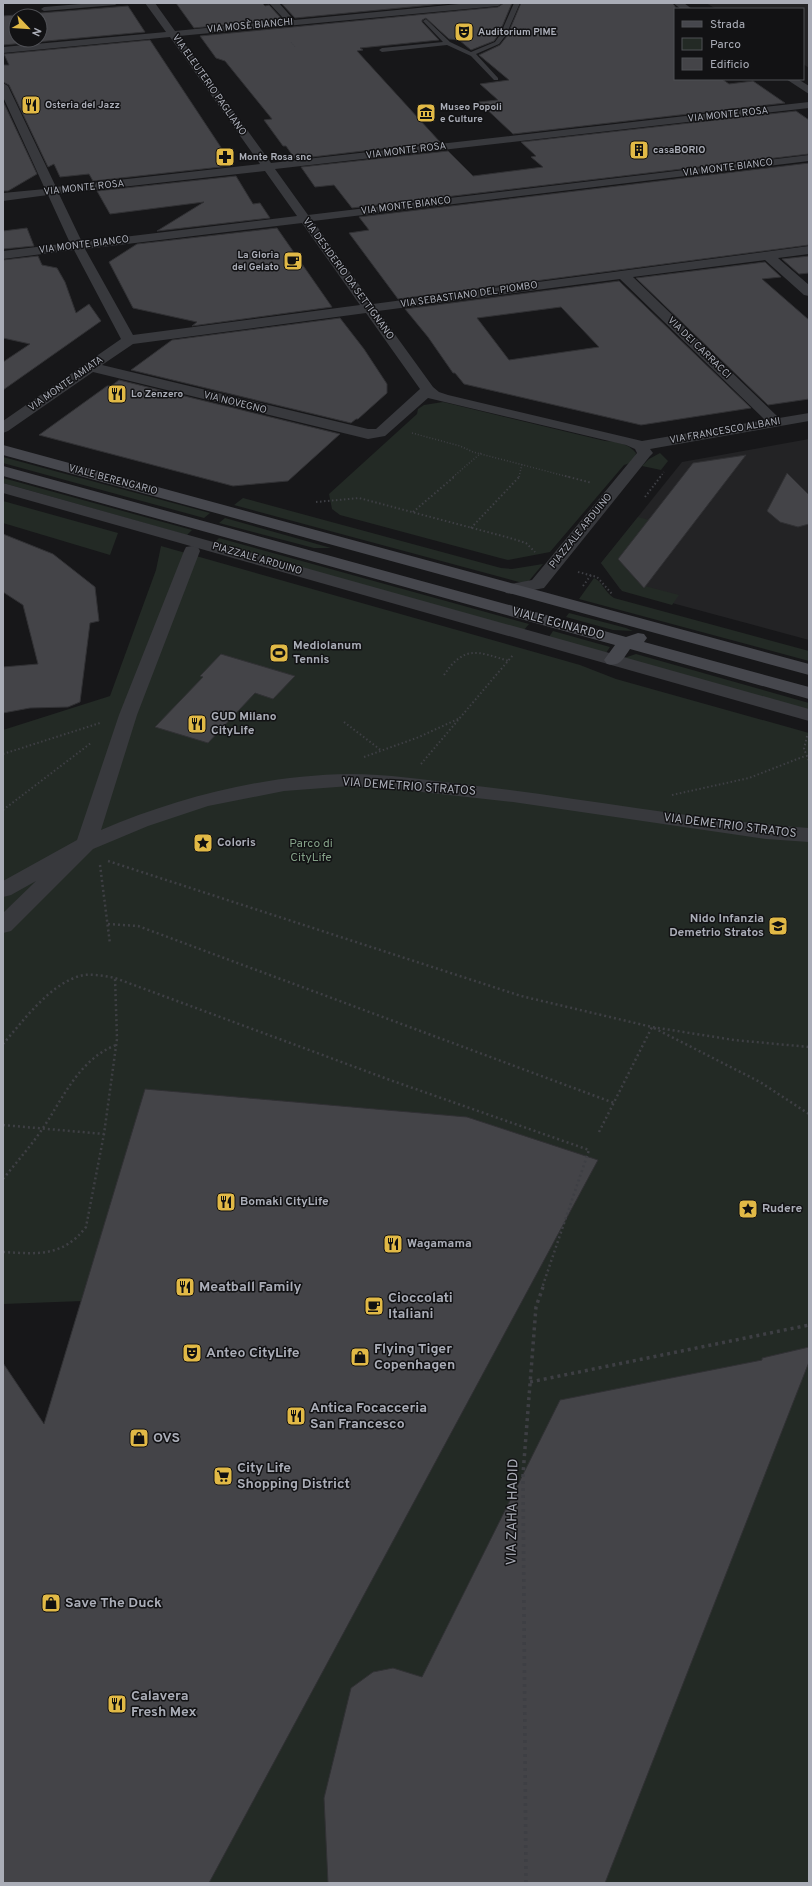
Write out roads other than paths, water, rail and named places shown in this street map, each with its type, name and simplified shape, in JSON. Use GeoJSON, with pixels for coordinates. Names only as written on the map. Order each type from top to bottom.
{"type":"FeatureCollection","features":[{"type":"Feature","properties":{"kind":"main road","name":"VIALE BERENGARIO"},"geometry":{"type":"LineString","coordinates":[[3,450],[223,510]]}},
{"type":"Feature","properties":{"kind":"main road","name":"VIALE BERENGARIO"},"geometry":{"type":"LineString","coordinates":[[3,471],[204,526]]}},
{"type":"Feature","properties":{"kind":"main road","name":"PIAZZALE ARDUINO"},"geometry":{"type":"LineString","coordinates":[[223,510],[512,590]]}},
{"type":"Feature","properties":{"kind":"main road","name":"PIAZZALE ARDUINO"},"geometry":{"type":"LineString","coordinates":[[204,526],[306,554]]}},
{"type":"Feature","properties":{"kind":"main road"},"geometry":{"type":"LineString","coordinates":[[306,554],[320,557],[354,557],[478,591],[512,590]]}},
{"type":"Feature","properties":{"kind":"main road","name":"VIALE EGINARDO"},"geometry":{"type":"LineString","coordinates":[[306,554],[809,693]]}},
{"type":"Feature","properties":{"kind":"main road","name":"VIALE EGINARDO"},"geometry":{"type":"LineString","coordinates":[[512,590],[809,670]]}},
{"type":"Feature","properties":{"kind":"main road"},"geometry":{"type":"LineString","coordinates":[[613,660],[626,643],[635,639],[650,638],[809,681]]}},
{"type":"Feature","properties":{"kind":"street","name":"VIA ELEUTERIO PAGLIANO"},"geometry":{"type":"LineString","coordinates":[[150,3],[267,168]]}},
{"type":"Feature","properties":{"kind":"street"},"geometry":{"type":"LineString","coordinates":[[274,3],[292,23]]}},
{"type":"Feature","properties":{"kind":"street"},"geometry":{"type":"LineString","coordinates":[[386,3],[397,12]]}},
{"type":"Feature","properties":{"kind":"street","name":"VIA MOSÈ BIANCHI"},"geometry":{"type":"LineString","coordinates":[[3,50],[498,3]]}},
{"type":"Feature","properties":{"kind":"street"},"geometry":{"type":"LineString","coordinates":[[792,80],[809,91]]}},
{"type":"Feature","properties":{"kind":"street"},"geometry":{"type":"LineString","coordinates":[[3,86],[77,245],[129,340]]}},
{"type":"Feature","properties":{"kind":"street","name":"VIA MONTE ROSA"},"geometry":{"type":"LineString","coordinates":[[3,197],[809,105]]}},
{"type":"Feature","properties":{"kind":"street","name":"VIA MONTE BIANCO"},"geometry":{"type":"LineString","coordinates":[[3,255],[809,158]]}},
{"type":"Feature","properties":{"kind":"street","name":"VIA DESIDERIO DA SETTIGNANO"},"geometry":{"type":"LineString","coordinates":[[267,168],[428,390]]}},
{"type":"Feature","properties":{"kind":"street","name":"VIA SEBASTIANO DEL PIOMBO"},"geometry":{"type":"LineString","coordinates":[[129,340],[809,250]]}},
{"type":"Feature","properties":{"kind":"street"},"geometry":{"type":"LineString","coordinates":[[768,256],[809,292]]}},
{"type":"Feature","properties":{"kind":"street","name":"VIA DEI CARRACCI"},"geometry":{"type":"LineString","coordinates":[[623,275],[775,422]]}},
{"type":"Feature","properties":{"kind":"street","name":"VIA MONTE AMIATA"},"geometry":{"type":"LineString","coordinates":[[3,428],[129,340]]}},
{"type":"Feature","properties":{"kind":"street","name":"VIA NOVEGNO"},"geometry":{"type":"LineString","coordinates":[[92,367],[368,434],[380,433],[428,390]]}},
{"type":"Feature","properties":{"kind":"street"},"geometry":{"type":"LineString","coordinates":[[428,390],[434,395],[444,398],[632,442],[641,446]]}},
{"type":"Feature","properties":{"kind":"street","name":"VIA FRANCESCO ALBANI"},"geometry":{"type":"LineString","coordinates":[[641,446],[809,417]]}},
{"type":"Feature","properties":{"kind":"street","name":"PIAZZALE ARDUINO"},"geometry":{"type":"LineString","coordinates":[[512,590],[538,584],[645,453],[641,446]]}},
{"type":"Feature","properties":{"kind":"street","name":"PIAZZALE ARDUINO"},"geometry":{"type":"LineString","coordinates":[[3,488],[528,636]]}},
{"type":"Feature","properties":{"kind":"street"},"geometry":{"type":"LineString","coordinates":[[3,926],[93,851],[128,715],[192,551]]}},
{"type":"Feature","properties":{"kind":"street","name":"VIALE EGINARDO"},"geometry":{"type":"LineString","coordinates":[[528,636],[809,715]]}},
{"type":"Feature","properties":{"kind":"street","name":"VIA DEMETRIO STRATOS"},"geometry":{"type":"LineString","coordinates":[[3,890],[93,851],[141,821],[204,800],[284,785],[350,780],[404,784],[513,796],[766,832],[809,835]]}},
{"type":"Feature","properties":{"kind":"lane"},"geometry":{"type":"LineString","coordinates":[[48,10],[115,3]]}},
{"type":"Feature","properties":{"kind":"lane"},"geometry":{"type":"LineString","coordinates":[[471,54],[497,43],[503,35],[517,3]]}},
{"type":"Feature","properties":{"kind":"lane"},"geometry":{"type":"LineString","coordinates":[[416,11],[448,43],[471,54],[496,79]]}},
{"type":"Feature","properties":{"kind":"lane"},"geometry":{"type":"LineString","coordinates":[[382,50],[448,43]]}},
{"type":"Feature","properties":{"kind":"place","name":"Auditorium PIME"},"geometry":{"type":"Point","coordinates":[464,32]}},
{"type":"Feature","properties":{"kind":"place","name":"Osteria del Jazz"},"geometry":{"type":"Point","coordinates":[31,105]}},
{"type":"Feature","properties":{"kind":"place","name":"Museo Popoli e Culture"},"geometry":{"type":"Point","coordinates":[426,113]}},
{"type":"Feature","properties":{"kind":"place","name":"casaBORIO"},"geometry":{"type":"Point","coordinates":[639,150]}},
{"type":"Feature","properties":{"kind":"place","name":"Monte Rosa snc"},"geometry":{"type":"Point","coordinates":[225,157]}},
{"type":"Feature","properties":{"kind":"place","name":"La Gloria del Gelato"},"geometry":{"type":"Point","coordinates":[293,261]}},
{"type":"Feature","properties":{"kind":"place","name":"Lo Zenzero"},"geometry":{"type":"Point","coordinates":[117,394]}},
{"type":"Feature","properties":{"kind":"place","name":"Mediolanum Tennis"},"geometry":{"type":"Point","coordinates":[279,653]}},
{"type":"Feature","properties":{"kind":"place","name":"GUD Milano CityLife"},"geometry":{"type":"Point","coordinates":[197,724]}},
{"type":"Feature","properties":{"kind":"place","name":"Coloris"},"geometry":{"type":"Point","coordinates":[203,843]}},
{"type":"Feature","properties":{"kind":"place","name":"Nido Infanzia Demetrio Stratos"},"geometry":{"type":"Point","coordinates":[778,926]}},
{"type":"Feature","properties":{"kind":"place","name":"Bomaki CityLife"},"geometry":{"type":"Point","coordinates":[226,1202]}},
{"type":"Feature","properties":{"kind":"place","name":"Rudere"},"geometry":{"type":"Point","coordinates":[748,1209]}},
{"type":"Feature","properties":{"kind":"place","name":"Wagamama"},"geometry":{"type":"Point","coordinates":[393,1244]}},
{"type":"Feature","properties":{"kind":"place","name":"Meatball Family"},"geometry":{"type":"Point","coordinates":[185,1287]}},
{"type":"Feature","properties":{"kind":"place","name":"Cioccolati Italiani"},"geometry":{"type":"Point","coordinates":[374,1306]}},
{"type":"Feature","properties":{"kind":"place","name":"Anteo CityLife"},"geometry":{"type":"Point","coordinates":[192,1353]}},
{"type":"Feature","properties":{"kind":"place","name":"Flying Tiger Copenhagen"},"geometry":{"type":"Point","coordinates":[360,1357]}},
{"type":"Feature","properties":{"kind":"place","name":"Antica Focacceria San Francesco"},"geometry":{"type":"Point","coordinates":[296,1416]}},
{"type":"Feature","properties":{"kind":"place","name":"OVS"},"geometry":{"type":"Point","coordinates":[139,1438]}},
{"type":"Feature","properties":{"kind":"place","name":"City Life Shopping District"},"geometry":{"type":"Point","coordinates":[223,1476]}},
{"type":"Feature","properties":{"kind":"place","name":"Save The Duck"},"geometry":{"type":"Point","coordinates":[51,1603]}},
{"type":"Feature","properties":{"kind":"place","name":"Calavera Fresh Mex"},"geometry":{"type":"Point","coordinates":[117,1704]}},
{"type":"Feature","properties":{"kind":"park label","name":"Parco di CityLife"},"geometry":{"type":"Point","coordinates":[311,851]}}]}
